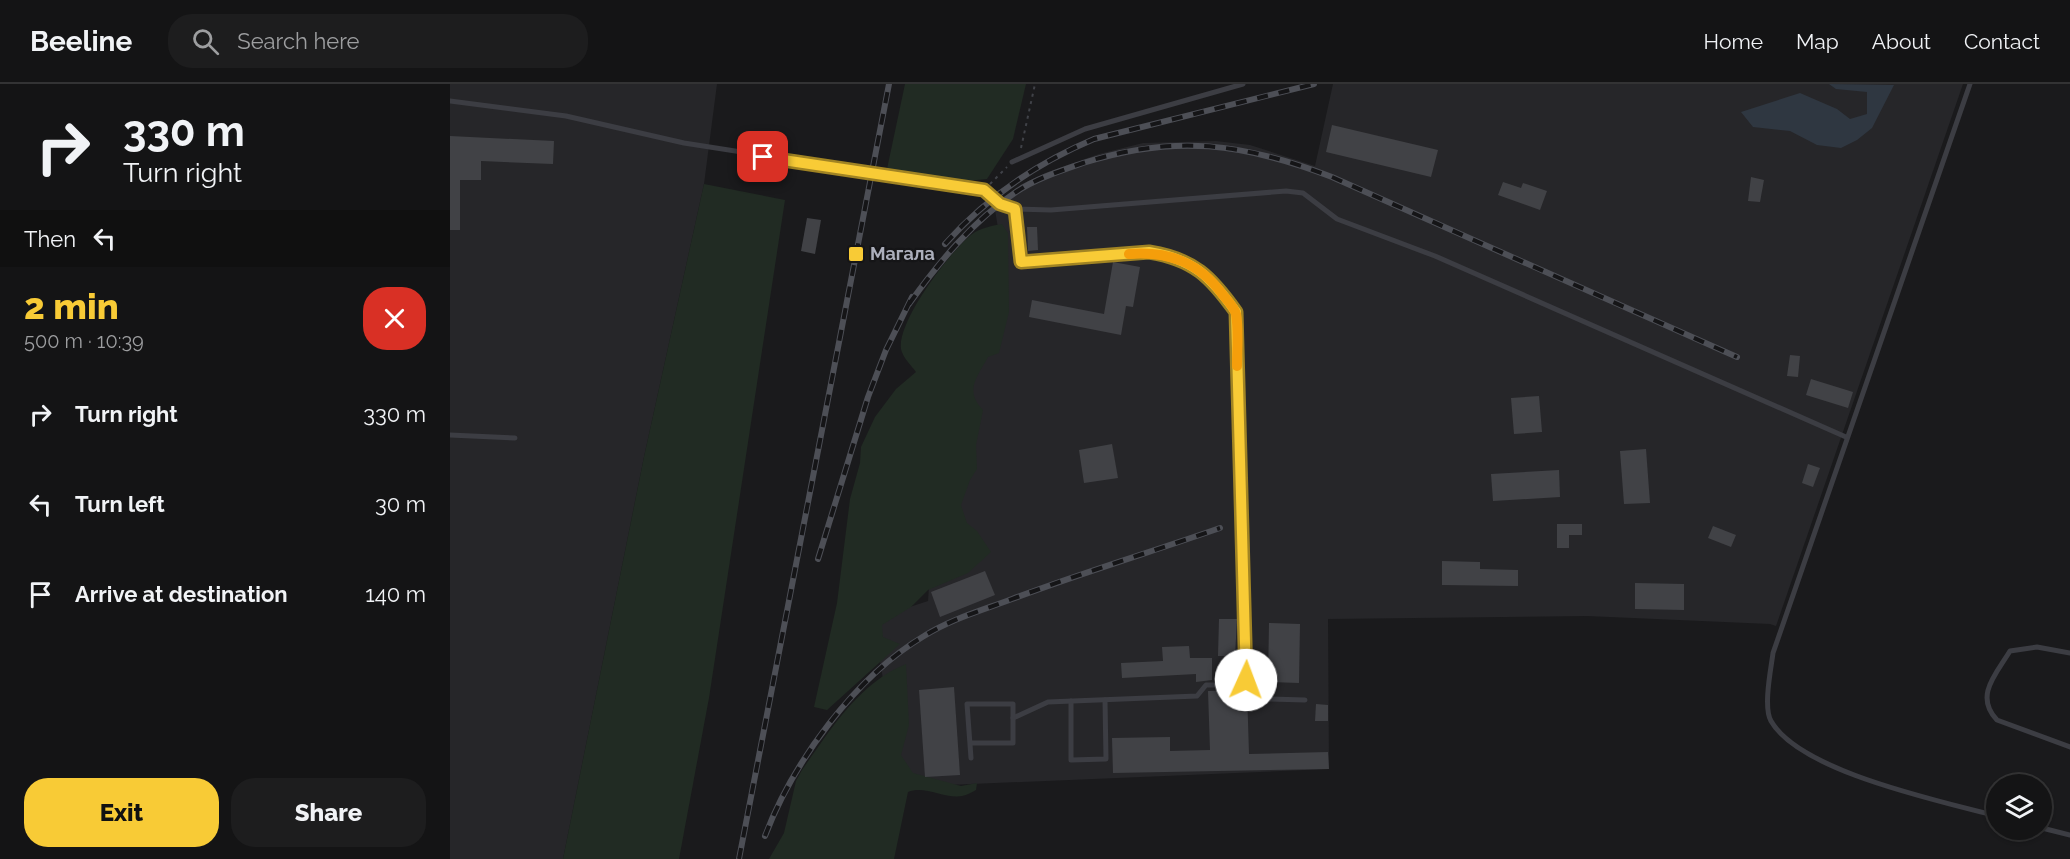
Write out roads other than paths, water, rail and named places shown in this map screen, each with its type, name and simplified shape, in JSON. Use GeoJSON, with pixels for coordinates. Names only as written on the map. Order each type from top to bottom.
{"type":"FeatureCollection","features":[{"type":"Feature","properties":{"kind":"lane"},"geometry":{"type":"LineString","coordinates":[[1012,162],[1084,129],[1243,84]]}},
{"type":"Feature","properties":{"kind":"lane"},"geometry":{"type":"LineString","coordinates":[[1970,84],[1773,653],[1768,695],[1770,720],[1795,747],[1817,759],[1890,788],[1986,813]]}},
{"type":"Feature","properties":{"kind":"lane"},"geometry":{"type":"LineString","coordinates":[[450,101],[566,116],[684,143],[984,190],[1000,204],[1015,209],[1051,210],[1286,191],[1303,193],[1337,219],[1435,256],[1846,437]]}},
{"type":"Feature","properties":{"kind":"lane"},"geometry":{"type":"LineString","coordinates":[[1015,209],[1021,262],[1149,252],[1167,255],[1193,264],[1218,287],[1236,312],[1246,680],[1267,699],[1305,700]]}},
{"type":"Feature","properties":{"kind":"lane"},"geometry":{"type":"LineString","coordinates":[[450,435],[515,438]]}},
{"type":"Feature","properties":{"kind":"lane"},"geometry":{"type":"LineString","coordinates":[[2070,653],[2037,647],[2010,651],[1992,681],[1985,699],[1988,711],[1996,720],[2070,747]]}},
{"type":"Feature","properties":{"kind":"lane"},"geometry":{"type":"LineString","coordinates":[[1013,718],[1048,702],[1197,696],[1206,685],[1240,685],[1246,680]]}},
{"type":"Feature","properties":{"kind":"lane"},"geometry":{"type":"LineString","coordinates":[[1071,701],[1071,760],[1106,759],[1106,700]]}},
{"type":"Feature","properties":{"kind":"lane"},"geometry":{"type":"LineString","coordinates":[[970,744],[1013,743],[1012,704],[967,704],[971,758]]}},
{"type":"Feature","properties":{"kind":"lane"},"geometry":{"type":"LineString","coordinates":[[2052,830],[2070,835]]}},
{"type":"Feature","properties":{"kind":"railway"},"geometry":{"type":"LineString","coordinates":[[739,859],[889,84]]}},
{"type":"Feature","properties":{"kind":"railway"},"geometry":{"type":"LineString","coordinates":[[945,244],[961,227],[1014,183],[1052,159],[1094,139],[1314,84]]}},
{"type":"Feature","properties":{"kind":"railway"},"geometry":{"type":"LineString","coordinates":[[909,304],[932,273],[971,229],[1000,203],[1031,183],[1083,163],[1116,154],[1148,148],[1209,146],[1269,156],[1332,177],[1737,357]]}},
{"type":"Feature","properties":{"kind":"railway"},"geometry":{"type":"LineString","coordinates":[[818,559],[868,397],[886,350],[912,297]]}},
{"type":"Feature","properties":{"kind":"railway"},"geometry":{"type":"LineString","coordinates":[[765,836],[792,779],[829,724],[874,674],[924,636],[979,611],[1220,528]]}},
{"type":"Feature","properties":{"kind":"place","name":"Магала"},"geometry":{"type":"Point","coordinates":[856,254]}}]}
